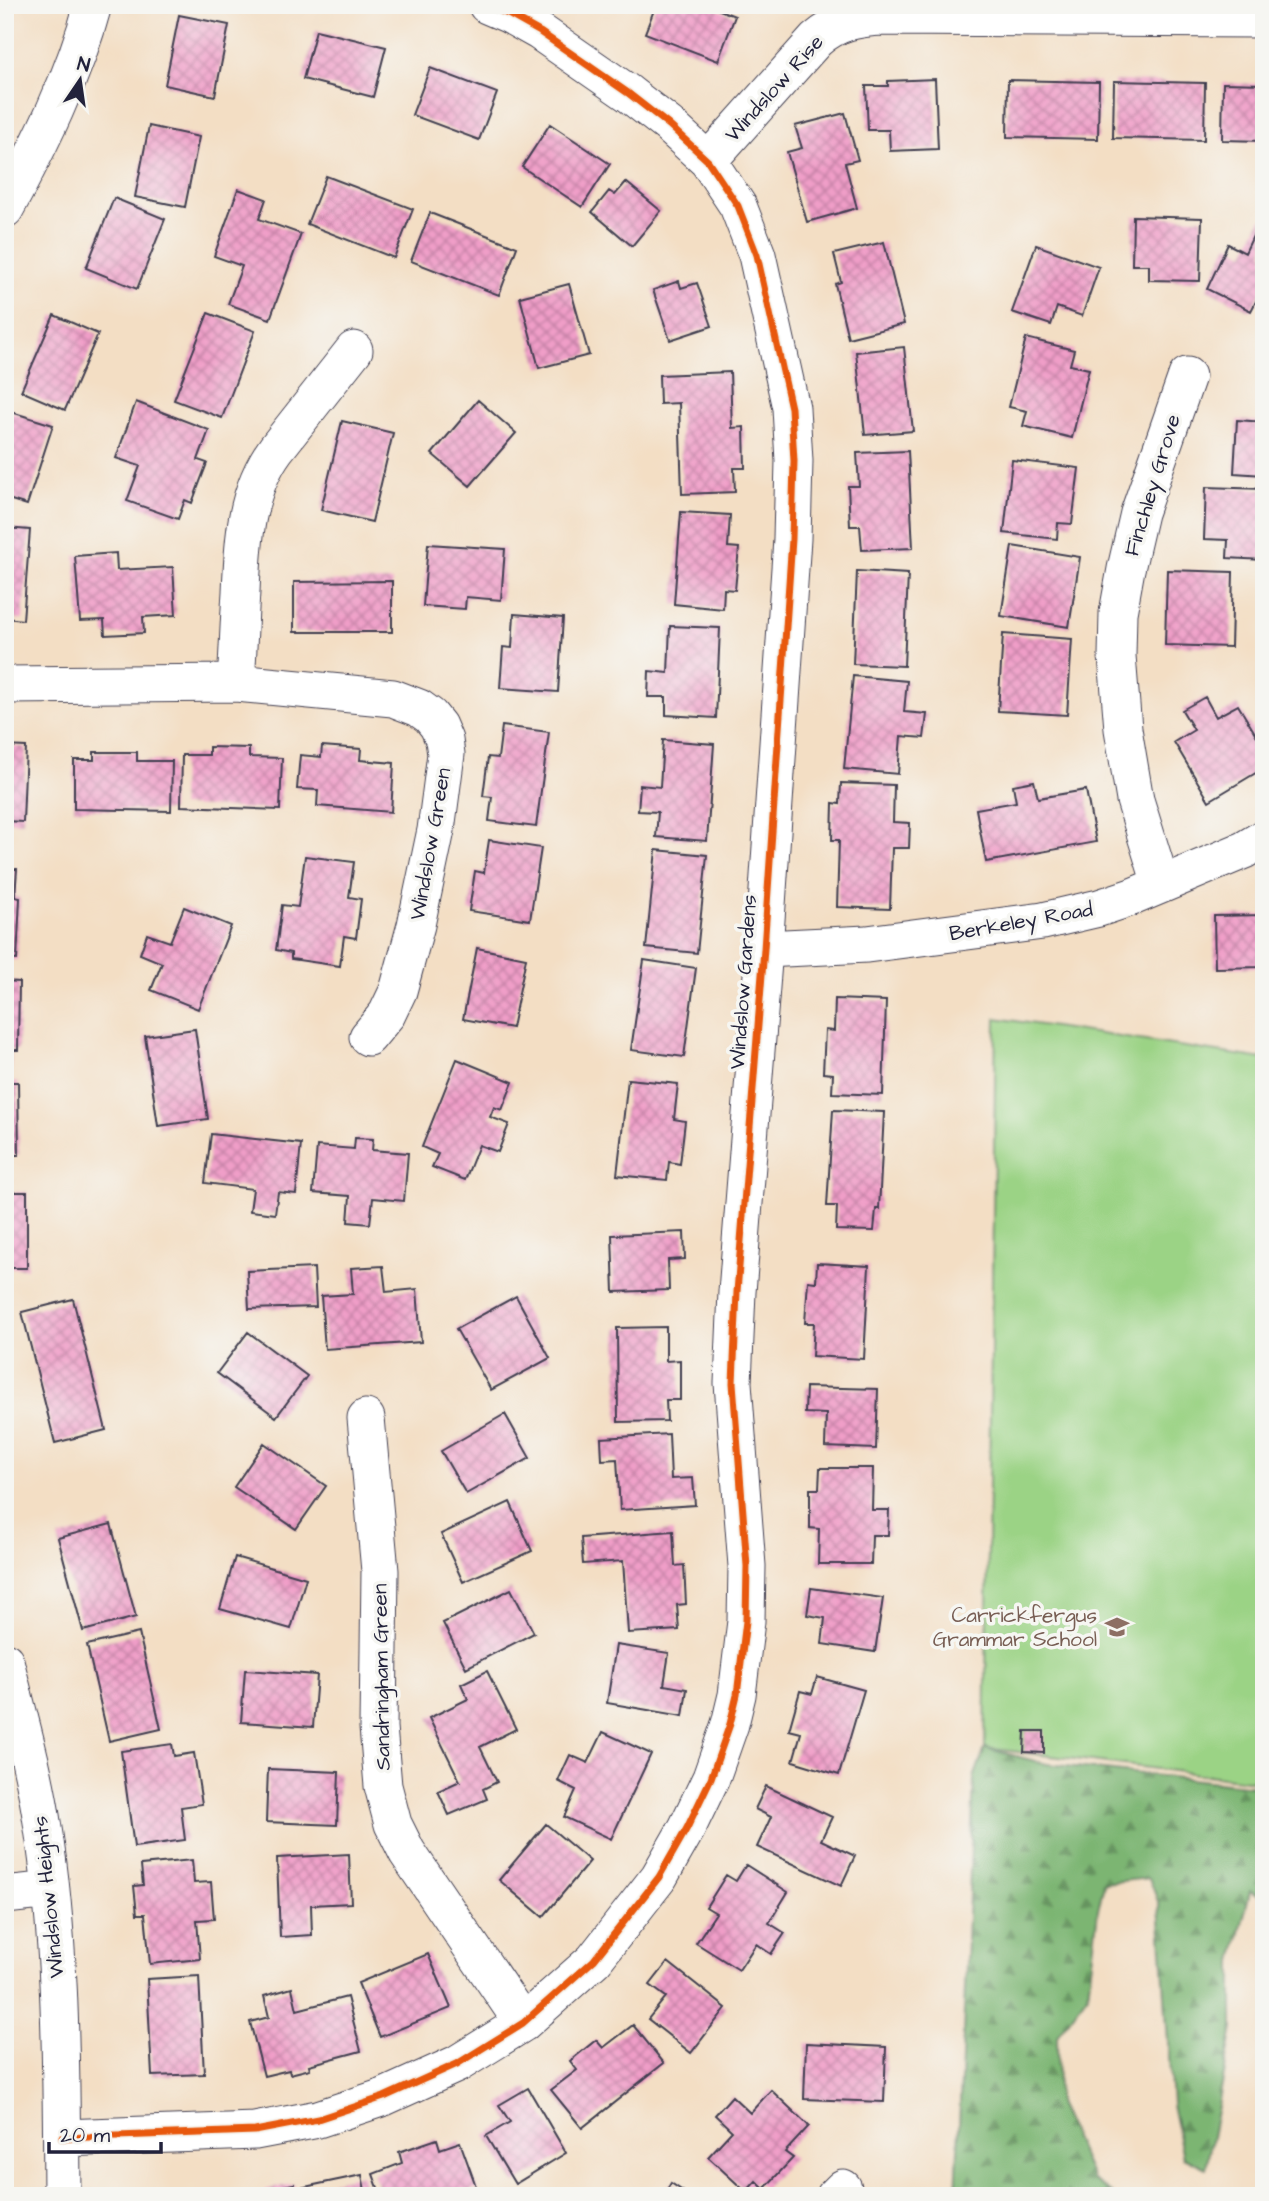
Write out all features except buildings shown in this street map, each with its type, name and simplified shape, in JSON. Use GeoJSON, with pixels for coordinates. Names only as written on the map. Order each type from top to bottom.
{"type":"FeatureCollection","features":[{"type":"Feature","properties":{"kind":"street"},"geometry":{"type":"LineString","coordinates":[[5,209],[78,55],[93,5]]}},
{"type":"Feature","properties":{"kind":"street","name":"Windslow Gardens"},"geometry":{"type":"LineString","coordinates":[[62,2138],[255,2131],[318,2119],[384,2097],[457,2064],[523,2023],[594,1960],[659,1877],[711,1778],[730,1724],[743,1657],[747,1566],[733,1383],[737,1292],[792,539],[794,461],[791,408],[757,256],[738,206],[708,160],[628,93],[540,32],[487,5]]}},
{"type":"Feature","properties":{"kind":"street","name":"Windslow Rise"},"geometry":{"type":"LineString","coordinates":[[708,160],[816,40],[834,15],[847,20],[883,16],[1264,19]]}},
{"type":"Feature","properties":{"kind":"street"},"geometry":{"type":"LineString","coordinates":[[236,683],[243,549],[257,481],[275,449],[354,350]]}},
{"type":"Feature","properties":{"kind":"street","name":"Finchley Grove"},"geometry":{"type":"LineString","coordinates":[[1161,884],[1136,800],[1123,729],[1117,656],[1118,613],[1139,513],[1187,376]]}},
{"type":"Feature","properties":{"kind":"street","name":"Windslow Green"},"geometry":{"type":"LineString","coordinates":[[5,685],[236,683],[393,698],[419,708],[429,716],[438,726],[446,754],[436,830],[416,925],[393,1004],[368,1037]]}},
{"type":"Feature","properties":{"kind":"street","name":"Berkeley Road"},"geometry":{"type":"LineString","coordinates":[[764,949],[867,944],[955,934],[1099,908],[1244,850],[1264,838]]}},
{"type":"Feature","properties":{"kind":"street","name":"Sandringham Green"},"geometry":{"type":"LineString","coordinates":[[366,1418],[380,1571],[378,1727],[383,1786],[394,1824],[407,1852],[523,2023]]}},
{"type":"Feature","properties":{"kind":"street","name":"Windslow Heights"},"geometry":{"type":"LineString","coordinates":[[5,1661],[42,1821],[51,1890],[59,2010],[62,2196]]}},
{"type":"Feature","properties":{"kind":"street"},"geometry":{"type":"LineString","coordinates":[[5,1895],[51,1890]]}},
{"type":"Feature","properties":{"kind":"green space"},"geometry":{"type":"Polygon","coordinates":[[[996,1018],[1264,1059],[1264,1782],[985,1748],[996,1018]]]}},
{"type":"Feature","properties":{"kind":"green space"},"geometry":{"type":"Polygon","coordinates":[[[985,1748],[1047,1764],[1264,1787],[1264,1898],[1250,1891],[1233,1961],[1233,2028],[1206,2168],[1183,2157],[1172,2104],[1159,1904],[1149,1878],[1104,1883],[1088,1994],[1057,2036],[1058,2103],[1093,2180],[1115,2196],[956,2196],[974,1778],[985,1748]]]}},
{"type":"Feature","properties":{"kind":"cycle path"},"geometry":{"type":"LineString","coordinates":[[62,2138],[255,2131],[318,2119],[384,2097],[457,2064],[523,2023],[594,1960],[659,1877],[711,1778],[737,1695],[746,1621],[747,1566],[733,1383],[737,1292],[792,539],[794,461],[791,408],[757,255],[738,206],[708,161],[669,125],[628,93],[540,32],[487,5]]}},
{"type":"Feature","properties":{"kind":"place","name":"Carrickfergus Grammar School"},"geometry":{"type":"Point","coordinates":[1117,1627]}}]}
